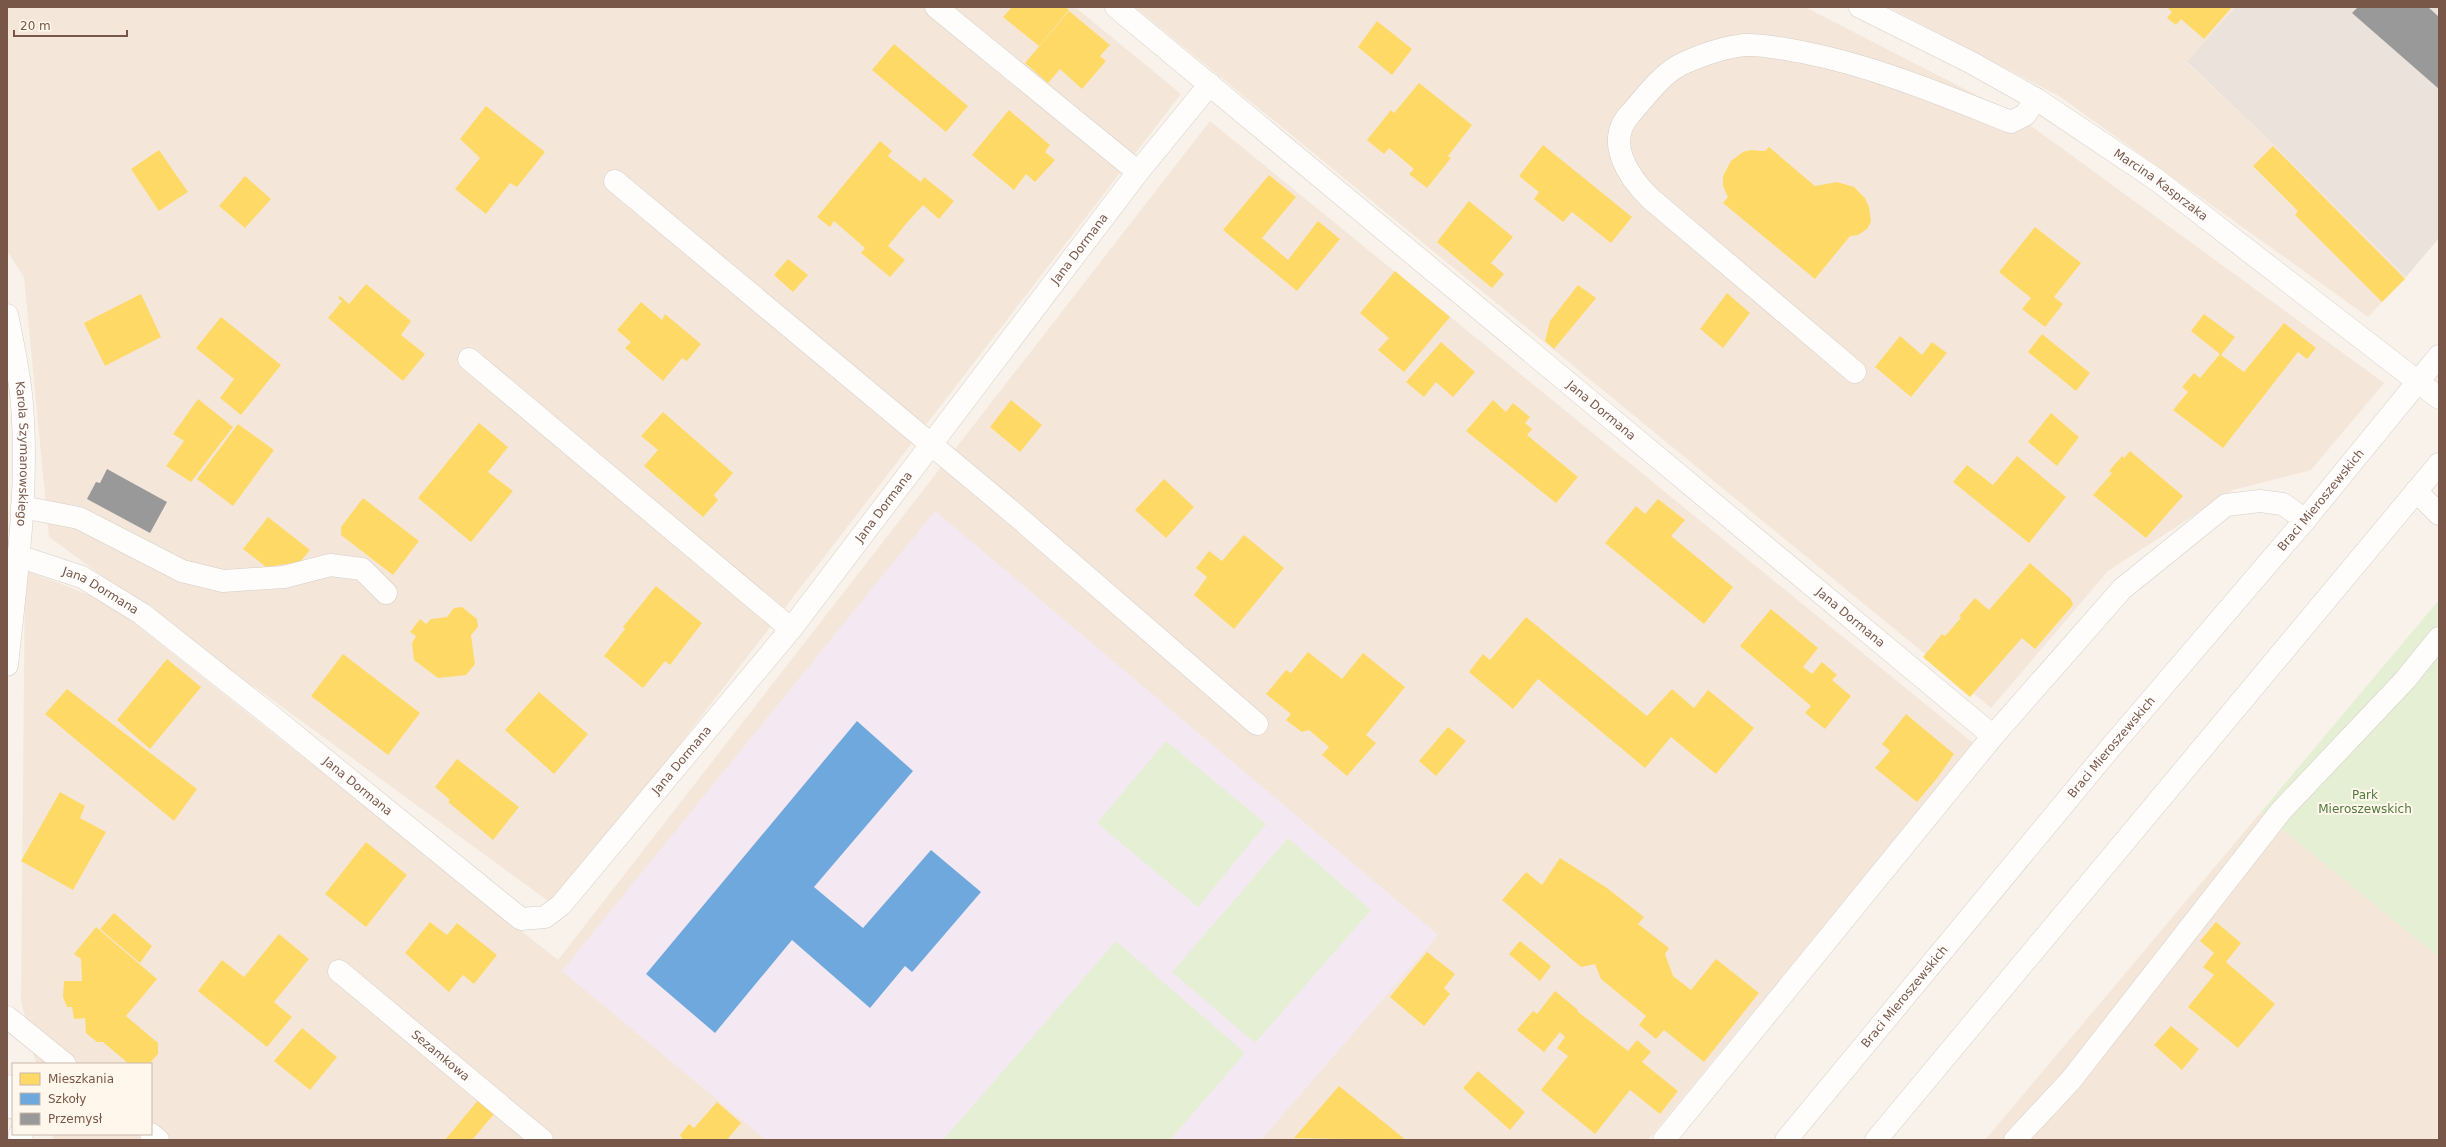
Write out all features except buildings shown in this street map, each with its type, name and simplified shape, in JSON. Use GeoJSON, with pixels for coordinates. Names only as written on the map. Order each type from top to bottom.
{"type":"FeatureCollection","features":[{"type":"Feature","properties":{"kind":"street"},"geometry":{"type":"LineString","coordinates":[[936,7],[1138,172]]}},
{"type":"Feature","properties":{"kind":"street","name":"Jana Dormana"},"geometry":{"type":"LineString","coordinates":[[1116,7],[1993,736]]}},
{"type":"Feature","properties":{"kind":"street","name":"Marcina Kasprzaka"},"geometry":{"type":"LineString","coordinates":[[1860,7],[1972,63],[2036,99],[2157,180],[2418,380],[2439,398]]}},
{"type":"Feature","properties":{"kind":"street"},"geometry":{"type":"LineString","coordinates":[[1855,372],[1650,199],[1633,182],[1622,159],[1619,140],[1624,120],[1659,82],[1682,64],[1710,53],[1745,46],[1780,48],[1843,60],[2011,122],[2025,116],[2036,99]]}},
{"type":"Feature","properties":{"kind":"street","name":"Jana Dormana"},"geometry":{"type":"LineString","coordinates":[[18,556],[82,577],[142,614],[282,725],[521,919],[545,917],[561,905],[791,629],[1138,172],[1210,84]]}},
{"type":"Feature","properties":{"kind":"street"},"geometry":{"type":"LineString","coordinates":[[615,181],[931,446],[1011,511],[1257,724]]}},
{"type":"Feature","properties":{"kind":"street","name":"Karola Szymanowskiego"},"geometry":{"type":"LineString","coordinates":[[7,315],[22,405],[22,508],[7,665]]}},
{"type":"Feature","properties":{"kind":"street","name":"Braci Mieroszewskich"},"geometry":{"type":"LineString","coordinates":[[1786,1140],[2111,746],[2305,520],[2439,356]]}},
{"type":"Feature","properties":{"kind":"street"},"geometry":{"type":"LineString","coordinates":[[469,359],[791,629]]}},
{"type":"Feature","properties":{"kind":"street"},"geometry":{"type":"LineString","coordinates":[[1876,1140],[2439,464]]}},
{"type":"Feature","properties":{"kind":"street"},"geometry":{"type":"LineString","coordinates":[[2416,491],[2439,514]]}},
{"type":"Feature","properties":{"kind":"street"},"geometry":{"type":"LineString","coordinates":[[1664,1140],[1993,736],[2122,589],[2226,505],[2260,501],[2283,504],[2305,520]]}},
{"type":"Feature","properties":{"kind":"street"},"geometry":{"type":"LineString","coordinates":[[22,508],[79,518],[189,573],[223,581],[284,578],[330,565],[362,569],[386,593]]}},
{"type":"Feature","properties":{"kind":"street"},"geometry":{"type":"LineString","coordinates":[[2015,1140],[2080,1068],[2281,811],[2406,680],[2439,638]]}},
{"type":"Feature","properties":{"kind":"street","name":"Sezamkowa"},"geometry":{"type":"LineString","coordinates":[[339,971],[542,1140]]}},
{"type":"Feature","properties":{"kind":"street"},"geometry":{"type":"LineString","coordinates":[[7,1016],[64,1063]]}},
{"type":"Feature","properties":{"kind":"street"},"geometry":{"type":"LineString","coordinates":[[7,1086],[12,1104]]}},
{"type":"Feature","properties":{"kind":"shaded area"},"geometry":{"type":"Polygon","coordinates":[[[7,7],[1075,7],[1181,94],[555,906],[49,537],[24,277],[7,251],[7,7]]]}},
{"type":"Feature","properties":{"kind":"shaded area"},"geometry":{"type":"Polygon","coordinates":[[[1135,7],[1805,7],[2019,117],[2384,383],[2311,470],[2233,490],[2108,571],[1991,708],[1135,7]]]}},
{"type":"Feature","properties":{"kind":"shaded area"},"geometry":{"type":"Polygon","coordinates":[[[1888,7],[2235,7],[2187,63],[2274,145],[2406,277],[2368,317],[2059,96],[1888,7]]]}},
{"type":"Feature","properties":{"kind":"shaded area"},"geometry":{"type":"Polygon","coordinates":[[[2235,7],[2439,7],[2439,238],[2406,277],[2274,145],[2187,62],[2235,7]]]}},
{"type":"Feature","properties":{"kind":"shaded area"},"geometry":{"type":"Polygon","coordinates":[[[1210,121],[1973,743],[1648,1140],[53,1140],[52,1135],[152,1135],[152,1063],[36,1063],[21,1000],[25,570],[108,602],[558,960],[1210,121]]]}},
{"type":"Feature","properties":{"kind":"shaded area"},"geometry":{"type":"Polygon","coordinates":[[[935,511],[1438,935],[1261,1140],[766,1140],[562,971],[935,511]]]}},
{"type":"Feature","properties":{"kind":"shaded area"},"geometry":{"type":"Polygon","coordinates":[[[2261,812],[2439,957],[2439,1140],[1985,1140],[2261,812]]]}},
{"type":"Feature","properties":{"kind":"green space","name":"Park Mieroszewskich"},"geometry":{"type":"Polygon","coordinates":[[[2439,600],[2439,957],[2261,812],[2439,600]]]}},
{"type":"Feature","properties":{"kind":"green space"},"geometry":{"type":"Polygon","coordinates":[[[1166,741],[1266,824],[1198,907],[1097,823],[1166,741]]]}},
{"type":"Feature","properties":{"kind":"green space"},"geometry":{"type":"Polygon","coordinates":[[[1288,838],[1371,910],[1255,1043],[1172,972],[1288,838]]]}},
{"type":"Feature","properties":{"kind":"green space"},"geometry":{"type":"Polygon","coordinates":[[[1116,941],[1245,1053],[1170,1140],[943,1140],[1116,941]]]}}]}
